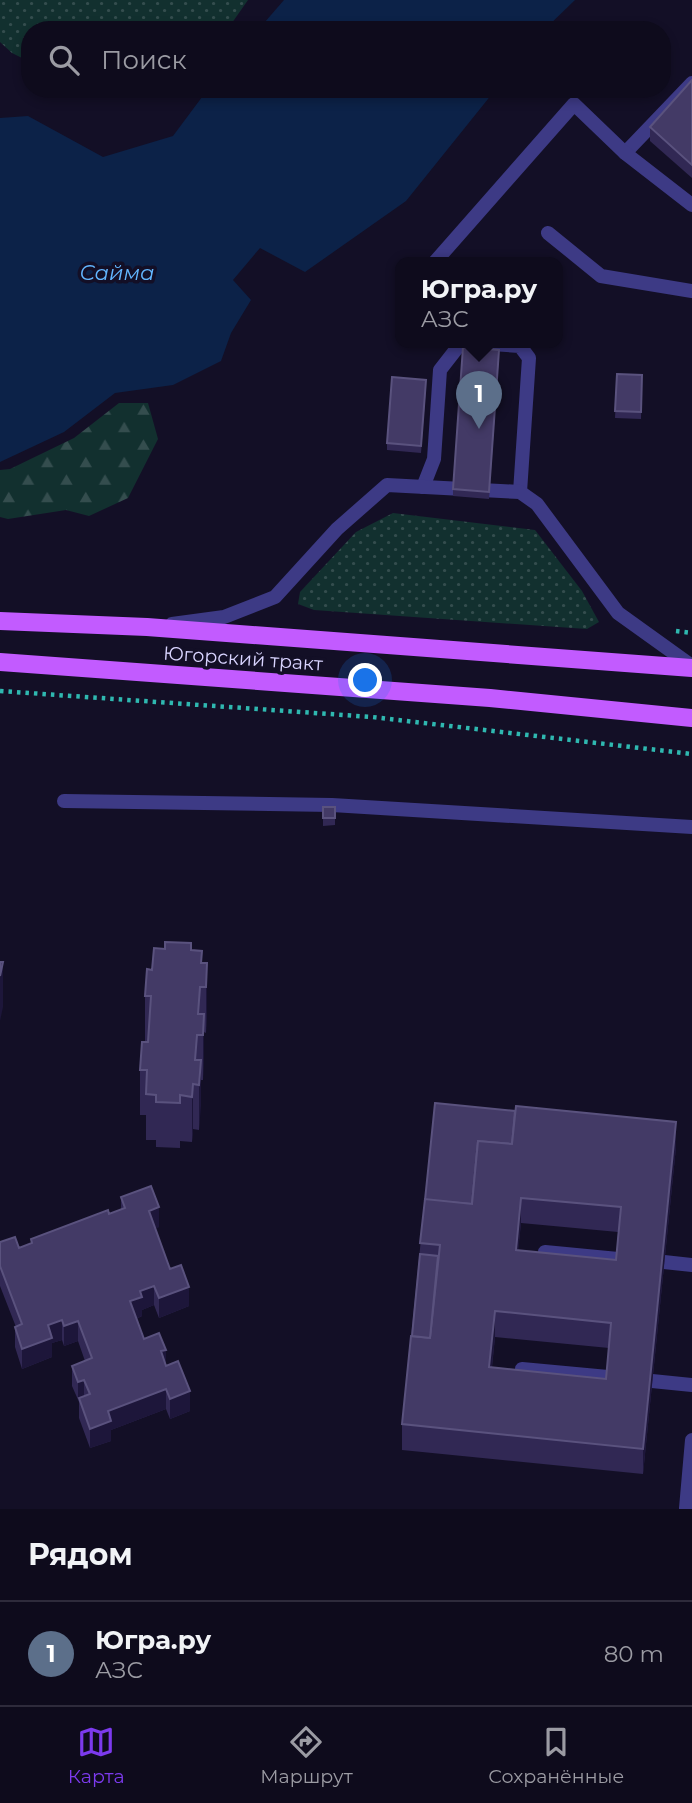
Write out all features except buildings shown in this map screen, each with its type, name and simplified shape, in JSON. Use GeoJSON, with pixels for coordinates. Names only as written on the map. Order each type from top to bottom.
{"type":"FeatureCollection","features":[{"type":"Feature","properties":{"kind":"main road","name":"Югорский тракт"},"geometry":{"type":"LineString","coordinates":[[0,621],[147,627],[692,667]]}},
{"type":"Feature","properties":{"kind":"main road","name":"Югорский тракт"},"geometry":{"type":"LineString","coordinates":[[0,662],[490,698],[692,718]]}},
{"type":"Feature","properties":{"kind":"lane"},"geometry":{"type":"LineString","coordinates":[[625,153],[692,83]]}},
{"type":"Feature","properties":{"kind":"lane"},"geometry":{"type":"LineString","coordinates":[[439,257],[574,104],[625,153],[692,205]]}},
{"type":"Feature","properties":{"kind":"lane"},"geometry":{"type":"LineString","coordinates":[[548,233],[601,276],[692,290]]}},
{"type":"Feature","properties":{"kind":"lane"},"geometry":{"type":"LineString","coordinates":[[423,487],[434,459],[440,370],[457,348]]}},
{"type":"Feature","properties":{"kind":"lane"},"geometry":{"type":"LineString","coordinates":[[520,492],[528,358],[521,348]]}},
{"type":"Feature","properties":{"kind":"lane"},"geometry":{"type":"LineString","coordinates":[[147,627],[224,617],[275,597],[337,529],[387,485],[520,492],[537,504],[618,613],[692,667]]}},
{"type":"Feature","properties":{"kind":"lane"},"geometry":{"type":"LineString","coordinates":[[64,801],[332,805],[692,827]]}},
{"type":"Feature","properties":{"kind":"lane"},"geometry":{"type":"LineString","coordinates":[[545,1252],[618,1259]]}},
{"type":"Feature","properties":{"kind":"lane"},"geometry":{"type":"LineString","coordinates":[[664,1262],[692,1265]]}},
{"type":"Feature","properties":{"kind":"lane"},"geometry":{"type":"LineString","coordinates":[[522,1369],[608,1377]]}},
{"type":"Feature","properties":{"kind":"lane"},"geometry":{"type":"LineString","coordinates":[[652,1381],[692,1385]]}},
{"type":"Feature","properties":{"kind":"lane"},"geometry":{"type":"LineString","coordinates":[[685,1508],[692,1440]]}},
{"type":"Feature","properties":{"kind":"path"},"geometry":{"type":"LineString","coordinates":[[0,691],[372,717],[692,754]]}},
{"type":"Feature","properties":{"kind":"green space"},"geometry":{"type":"Polygon","coordinates":[[[0,0],[248,0],[233,21],[21,21],[21,58],[0,42],[0,0]]]}},
{"type":"Feature","properties":{"kind":"green space"},"geometry":{"type":"Polygon","coordinates":[[[119,403],[148,403],[158,439],[128,498],[89,516],[66,510],[8,519],[0,517],[0,470],[10,469],[74,438],[119,403]]]}},
{"type":"Feature","properties":{"kind":"green space"},"geometry":{"type":"Polygon","coordinates":[[[393,513],[535,530],[582,591],[599,622],[587,629],[314,610],[298,604],[300,592],[356,532],[393,513]]]}},
{"type":"Feature","properties":{"kind":"water"},"geometry":{"type":"Polygon","coordinates":[[[284,0],[575,0],[553,21],[266,21],[284,0]]]}},
{"type":"Feature","properties":{"kind":"water","name":"Сайма"},"geometry":{"type":"Polygon","coordinates":[[[201,98],[489,98],[406,201],[305,272],[260,248],[233,280],[251,300],[231,333],[221,361],[173,385],[115,393],[64,432],[0,462],[0,118],[28,116],[103,157],[173,136],[201,98]]]}},
{"type":"Feature","properties":{"kind":"place","name":"Югра.ру"},"geometry":{"type":"Point","coordinates":[479,429]}}]}
